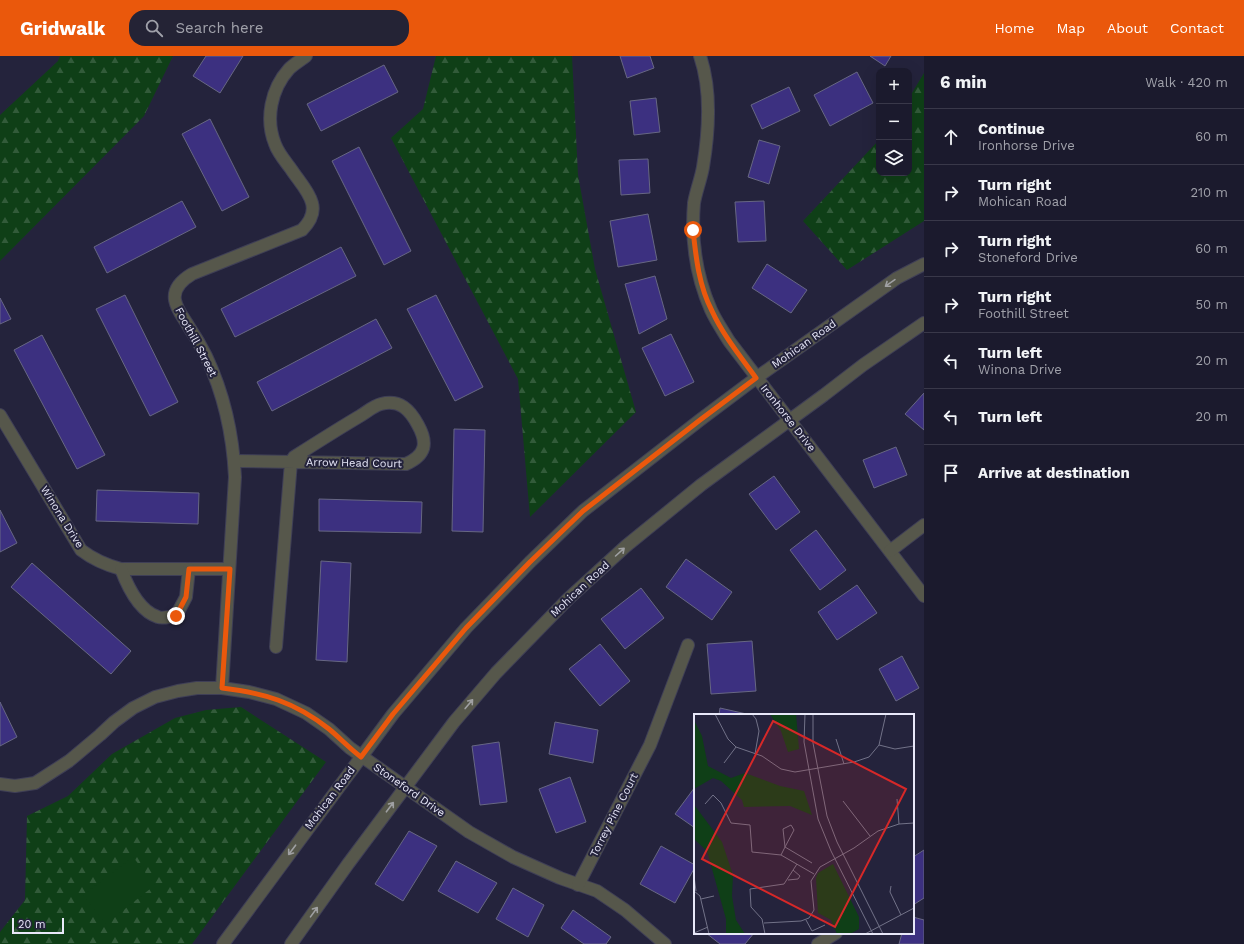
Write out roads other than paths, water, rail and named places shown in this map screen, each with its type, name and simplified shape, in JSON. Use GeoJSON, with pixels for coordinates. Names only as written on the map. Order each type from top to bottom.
{"type":"FeatureCollection","features":[{"type":"Feature","properties":{"kind":"street","name":"Foothill Street"},"geometry":{"type":"LineString","coordinates":[[222,688],[230,569],[235,460],[229,422],[219,388],[206,356],[177,308],[175,298],[176,288],[184,279],[302,230],[309,223],[313,214],[312,204],[307,193],[275,145],[271,127],[271,109],[278,85],[289,69],[306,56]]}},
{"type":"Feature","properties":{"kind":"street","name":"Ironhorse Drive"},"geometry":{"type":"LineString","coordinates":[[700,56],[703,65],[708,97],[708,137],[703,169],[694,201],[693,230],[696,260],[701,283],[711,311],[729,341],[756,378],[924,596]]}},
{"type":"Feature","properties":{"kind":"street","name":"Mohican Road"},"geometry":{"type":"LineString","coordinates":[[223,944],[393,714],[466,628],[530,562],[583,511],[700,420],[756,378],[897,278],[924,264]]}},
{"type":"Feature","properties":{"kind":"street","name":"Mohican Road"},"geometry":{"type":"LineString","coordinates":[[291,944],[348,864],[454,722],[496,673],[568,599],[626,546],[701,485],[863,365],[924,323]]}},
{"type":"Feature","properties":{"kind":"street","name":"Arrow Head Court"},"geometry":{"type":"LineString","coordinates":[[235,460],[291,462],[406,464],[415,460],[422,453],[424,435],[412,413],[403,406],[392,403],[381,404],[328,435],[294,457],[291,462]]}},
{"type":"Feature","properties":{"kind":"street","name":"Winona Drive"},"geometry":{"type":"LineString","coordinates":[[0,415],[81,550],[89,557],[104,565],[121,569],[230,569]]}},
{"type":"Feature","properties":{"kind":"street"},"geometry":{"type":"LineString","coordinates":[[276,647],[291,462]]}},
{"type":"Feature","properties":{"kind":"street"},"geometry":{"type":"LineString","coordinates":[[890,551],[924,525]]}},
{"type":"Feature","properties":{"kind":"street"},"geometry":{"type":"LineString","coordinates":[[121,569],[128,587],[143,608],[158,617],[176,616],[186,597],[189,569]]}},
{"type":"Feature","properties":{"kind":"street","name":"Torrey Pine Court"},"geometry":{"type":"LineString","coordinates":[[578,884],[650,745],[688,645]]}},
{"type":"Feature","properties":{"kind":"street","name":"Stoneford Drive"},"geometry":{"type":"LineString","coordinates":[[0,784],[16,786],[35,783],[69,761],[133,708],[155,698],[178,691],[197,688],[222,688],[250,692],[276,699],[306,714],[329,729],[361,757],[405,788],[470,832],[513,857],[598,891],[625,910],[665,944]]}},
{"type":"Feature","properties":{"kind":"street"},"geometry":{"type":"LineString","coordinates":[[818,944],[834,934]]}}]}
